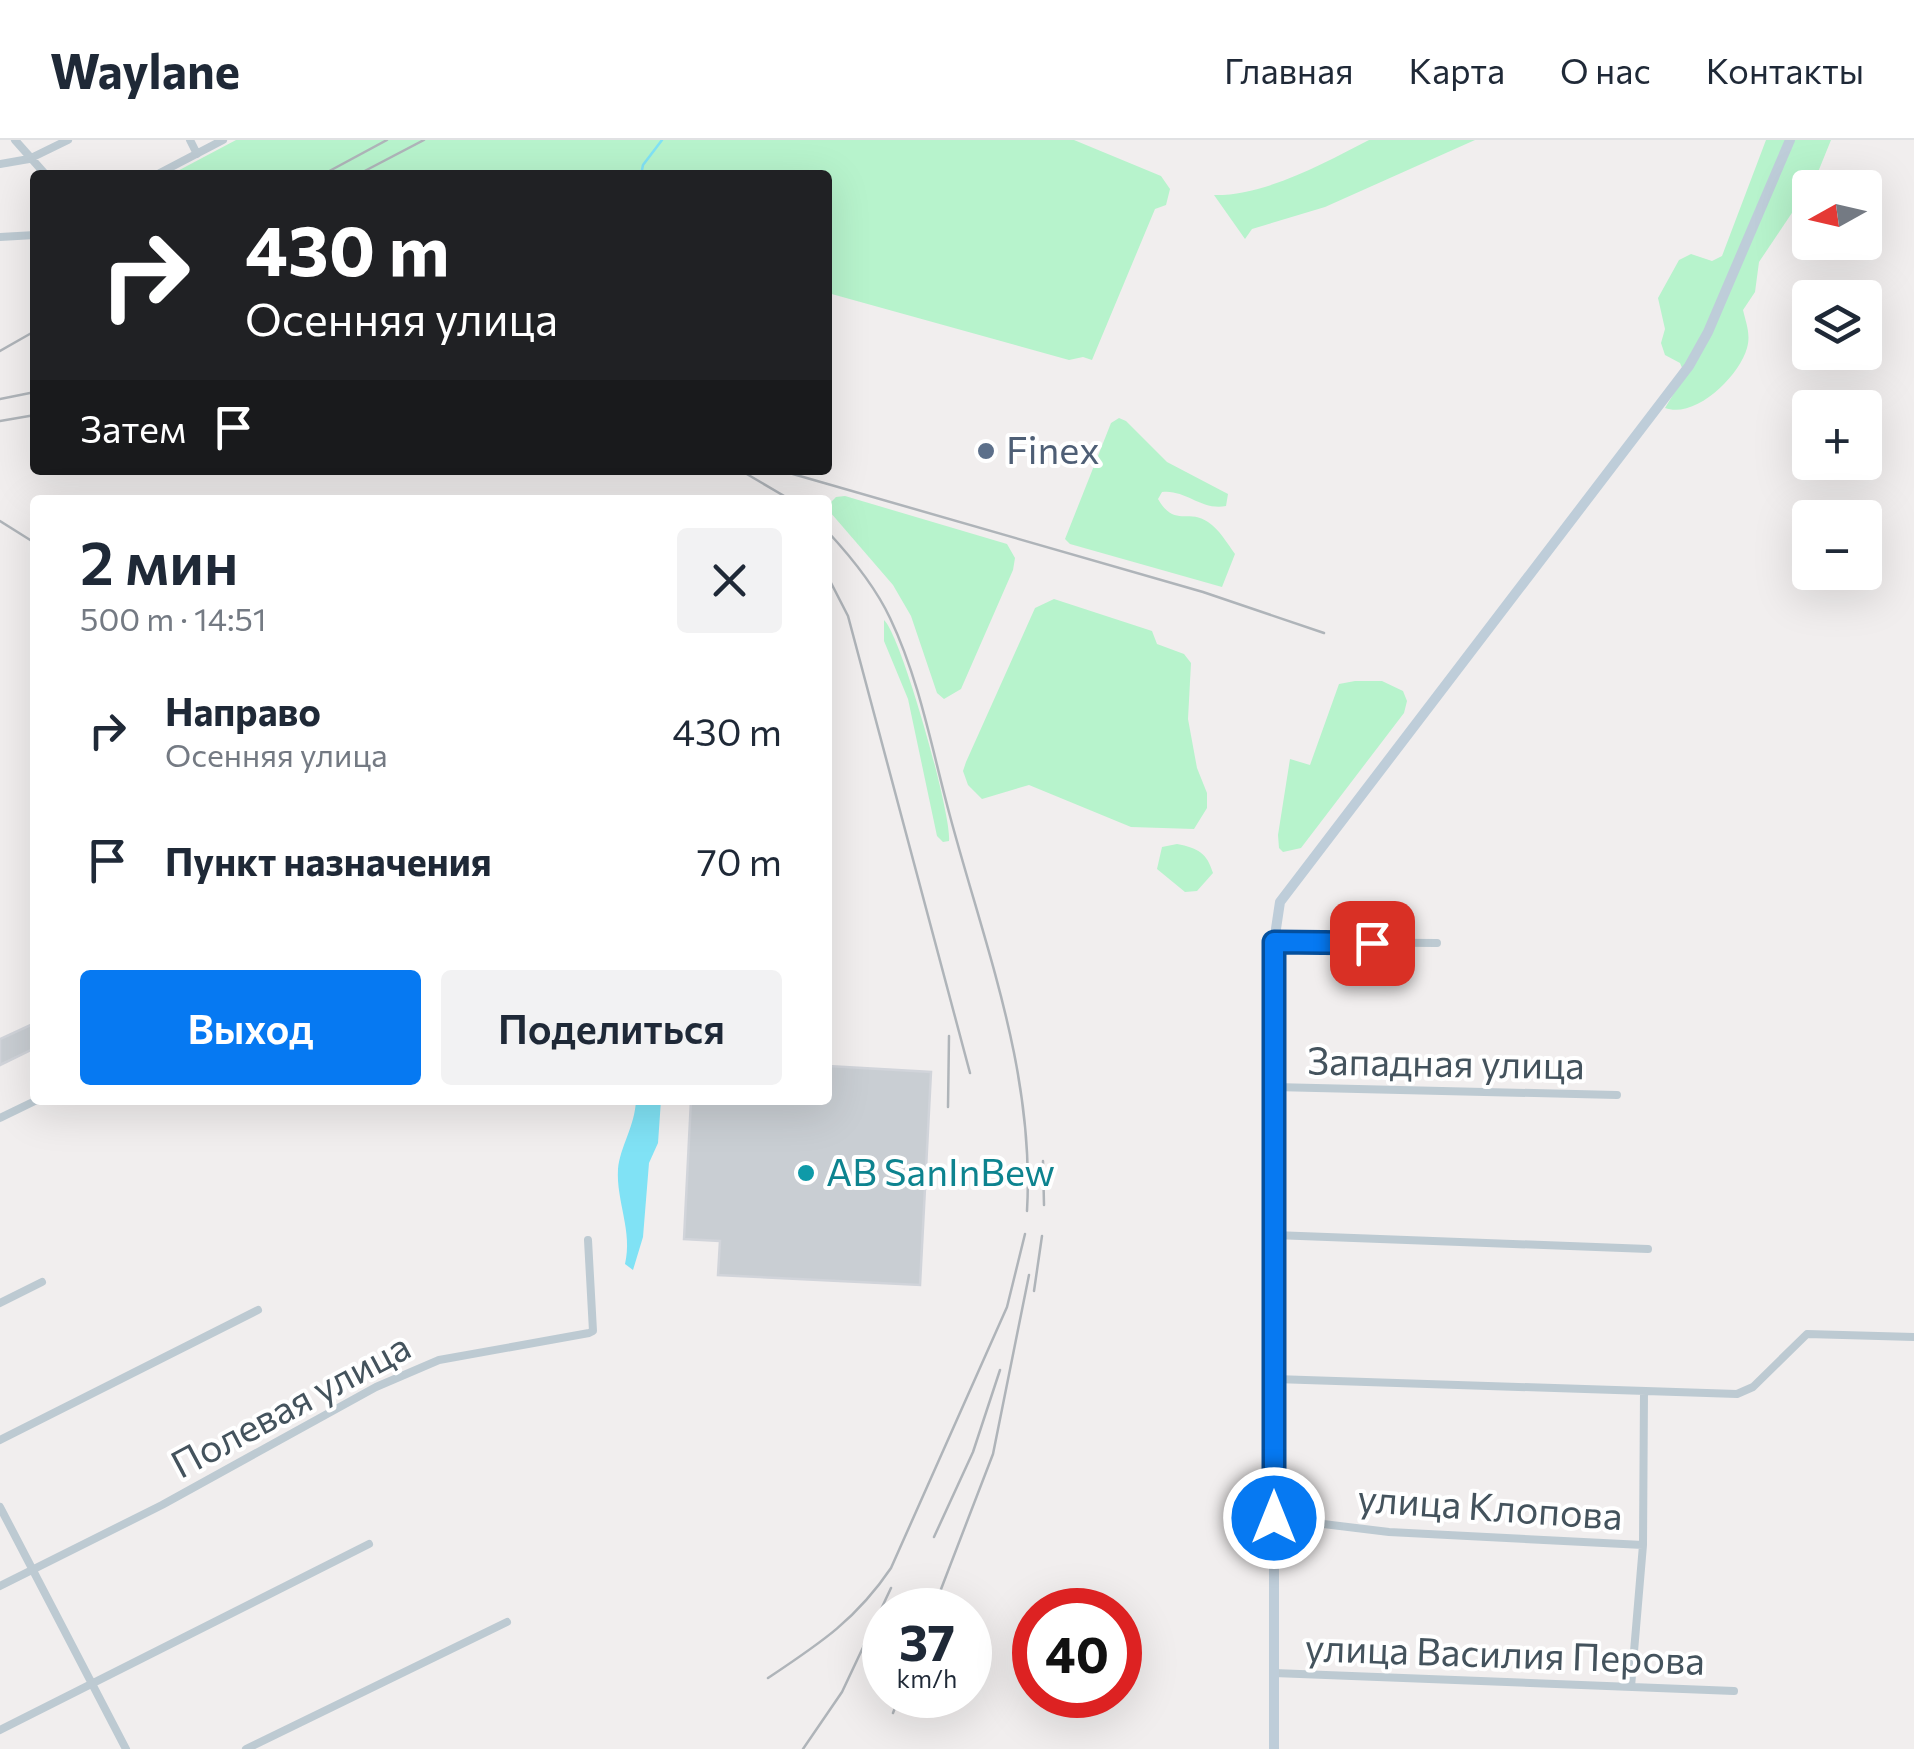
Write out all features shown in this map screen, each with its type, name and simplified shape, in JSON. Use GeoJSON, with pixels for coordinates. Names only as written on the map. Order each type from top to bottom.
{"type":"FeatureCollection","features":[{"type":"Feature","properties":{"kind":"street"},"geometry":{"type":"LineString","coordinates":[[15,140],[40,170]]}},
{"type":"Feature","properties":{"kind":"street"},"geometry":{"type":"LineString","coordinates":[[0,164],[29,160],[68,140]]}},
{"type":"Feature","properties":{"kind":"street"},"geometry":{"type":"LineString","coordinates":[[190,140],[197,154]]}},
{"type":"Feature","properties":{"kind":"street"},"geometry":{"type":"LineString","coordinates":[[166,170],[223,140]]}},
{"type":"Feature","properties":{"kind":"street"},"geometry":{"type":"LineString","coordinates":[[1274,1749],[1274,942],[1280,902],[1690,366],[1790,140]]}},
{"type":"Feature","properties":{"kind":"street"},"geometry":{"type":"LineString","coordinates":[[0,237],[30,235]]}},
{"type":"Feature","properties":{"kind":"street"},"geometry":{"type":"LineString","coordinates":[[1274,942],[1438,943]]}},
{"type":"Feature","properties":{"kind":"street","name":"Западная улица"},"geometry":{"type":"LineString","coordinates":[[1274,1087],[1617,1095]]}},
{"type":"Feature","properties":{"kind":"street"},"geometry":{"type":"LineString","coordinates":[[0,1118],[30,1103]]}},
{"type":"Feature","properties":{"kind":"street"},"geometry":{"type":"LineString","coordinates":[[1274,1234],[1648,1249]]}},
{"type":"Feature","properties":{"kind":"street","name":"Полевая улица"},"geometry":{"type":"LineString","coordinates":[[0,1586],[162,1505],[376,1388],[439,1360],[589,1334],[593,1331],[588,1240]]}},
{"type":"Feature","properties":{"kind":"street"},"geometry":{"type":"LineString","coordinates":[[0,1303],[42,1282]]}},
{"type":"Feature","properties":{"kind":"street"},"geometry":{"type":"LineString","coordinates":[[0,1440],[258,1310]]}},
{"type":"Feature","properties":{"kind":"street"},"geometry":{"type":"LineString","coordinates":[[1275,1379],[1737,1394],[1753,1388],[1807,1334],[1914,1337]]}},
{"type":"Feature","properties":{"kind":"street"},"geometry":{"type":"LineString","coordinates":[[1631,1687],[1643,1545],[1644,1392]]}},
{"type":"Feature","properties":{"kind":"street"},"geometry":{"type":"LineString","coordinates":[[0,1508],[126,1749]]}},
{"type":"Feature","properties":{"kind":"street","name":"улица Клопова"},"geometry":{"type":"LineString","coordinates":[[1274,1518],[1389,1532],[1643,1545]]}},
{"type":"Feature","properties":{"kind":"street"},"geometry":{"type":"LineString","coordinates":[[0,1730],[369,1544]]}},
{"type":"Feature","properties":{"kind":"street"},"geometry":{"type":"LineString","coordinates":[[246,1749],[507,1622]]}},
{"type":"Feature","properties":{"kind":"street","name":"улица Василия Перова"},"geometry":{"type":"LineString","coordinates":[[1274,1673],[1734,1691]]}},
{"type":"Feature","properties":{"kind":"green space"},"geometry":{"type":"Polygon","coordinates":[[[236,140],[1074,140],[1161,176],[1170,189],[1166,205],[1155,209],[1092,360],[1069,360],[832,294],[832,170],[179,170],[236,140]]]}},
{"type":"Feature","properties":{"kind":"green space"},"geometry":{"type":"Polygon","coordinates":[[[1369,140],[1475,140],[1325,207],[1252,229],[1245,239],[1214,195],[1274,184],[1369,140]]]}},
{"type":"Feature","properties":{"kind":"green space"},"geometry":{"type":"Polygon","coordinates":[[[1766,140],[1831,140],[1819,170],[1792,170],[1792,213],[1759,262],[1755,292],[1743,310],[1747,348],[1735,371],[1702,401],[1677,410],[1665,408],[1685,375],[1680,363],[1665,355],[1661,343],[1665,329],[1658,298],[1679,260],[1691,254],[1712,261],[1722,256],[1766,140]]]}},
{"type":"Feature","properties":{"kind":"green space"},"geometry":{"type":"Polygon","coordinates":[[[1119,418],[1167,462],[1228,494],[1226,506],[1217,507],[1170,492],[1162,492],[1158,499],[1170,513],[1208,522],[1226,541],[1235,554],[1222,587],[1070,544],[1065,539],[1111,423],[1119,418]]]}},
{"type":"Feature","properties":{"kind":"green space"},"geometry":{"type":"Polygon","coordinates":[[[845,496],[1007,544],[1015,558],[1013,570],[961,689],[944,699],[937,693],[911,616],[893,585],[832,514],[836,497],[845,496]]]}},
{"type":"Feature","properties":{"kind":"green space"},"geometry":{"type":"Polygon","coordinates":[[[1054,599],[1152,631],[1157,644],[1184,654],[1191,663],[1188,719],[1197,768],[1207,793],[1207,808],[1194,829],[1131,827],[1029,785],[982,799],[968,785],[963,771],[966,762],[1035,608],[1054,599]]]}},
{"type":"Feature","properties":{"kind":"green space"},"geometry":{"type":"Polygon","coordinates":[[[884,620],[902,658],[924,727],[943,798],[949,841],[943,842],[937,836],[908,699],[884,641],[884,620]]]}},
{"type":"Feature","properties":{"kind":"green space"},"geometry":{"type":"Polygon","coordinates":[[[1382,681],[1403,691],[1407,701],[1404,713],[1301,848],[1283,852],[1278,835],[1290,759],[1310,765],[1339,684],[1382,681]]]}},
{"type":"Feature","properties":{"kind":"green space"},"geometry":{"type":"Polygon","coordinates":[[[1177,844],[1201,852],[1211,866],[1213,873],[1197,891],[1185,892],[1157,869],[1162,847],[1177,844]]]}},
{"type":"Feature","properties":{"kind":"water"},"geometry":{"type":"Polygon","coordinates":[[[635,1105],[661,1105],[658,1143],[649,1163],[643,1237],[633,1270],[625,1264],[627,1240],[618,1169],[635,1105]]]}},
{"type":"Feature","properties":{"kind":"building"},"geometry":{"type":"Polygon","coordinates":[[[30,1025],[30,1050],[0,1065],[0,1039],[30,1025]]]}},
{"type":"Feature","properties":{"kind":"building","name":"AB SanInBew"},"geometry":{"type":"Polygon","coordinates":[[[832,1066],[931,1072],[920,1285],[718,1275],[720,1241],[684,1239],[691,1105],[832,1105],[832,1066]]]}},
{"type":"Feature","properties":{"kind":"waterway"},"geometry":{"type":"LineString","coordinates":[[642,170],[662,140]]}},
{"type":"Feature","properties":{"kind":"railway"},"geometry":{"type":"LineString","coordinates":[[331,170],[387,140]]}},
{"type":"Feature","properties":{"kind":"railway"},"geometry":{"type":"LineString","coordinates":[[367,170],[424,140]]}},
{"type":"Feature","properties":{"kind":"railway"},"geometry":{"type":"LineString","coordinates":[[0,351],[30,334]]}},
{"type":"Feature","properties":{"kind":"railway"},"geometry":{"type":"LineString","coordinates":[[0,399],[30,393]]}},
{"type":"Feature","properties":{"kind":"railway"},"geometry":{"type":"LineString","coordinates":[[0,421],[30,416]]}},
{"type":"Feature","properties":{"kind":"railway"},"geometry":{"type":"LineString","coordinates":[[748,475],[782,495]]}},
{"type":"Feature","properties":{"kind":"railway"},"geometry":{"type":"LineString","coordinates":[[796,475],[1203,592],[1324,633]]}},
{"type":"Feature","properties":{"kind":"railway"},"geometry":{"type":"LineString","coordinates":[[0,521],[30,540]]}},
{"type":"Feature","properties":{"kind":"railway"},"geometry":{"type":"LineString","coordinates":[[832,537],[884,606],[917,691],[1005,1011],[1023,1109],[1027,1211]]}},
{"type":"Feature","properties":{"kind":"railway"},"geometry":{"type":"LineString","coordinates":[[832,585],[848,616],[970,1073]]}},
{"type":"Feature","properties":{"kind":"railway"},"geometry":{"type":"LineString","coordinates":[[948,1107],[949,1036]]}},
{"type":"Feature","properties":{"kind":"railway"},"geometry":{"type":"LineString","coordinates":[[1043,1161],[1044,1205]]}},
{"type":"Feature","properties":{"kind":"railway"},"geometry":{"type":"LineString","coordinates":[[768,1678],[850,1617],[891,1568],[1007,1307],[1025,1234]]}},
{"type":"Feature","properties":{"kind":"railway"},"geometry":{"type":"LineString","coordinates":[[1034,1291],[1042,1236]]}},
{"type":"Feature","properties":{"kind":"railway"},"geometry":{"type":"LineString","coordinates":[[941,1588],[993,1454],[1029,1275]]}},
{"type":"Feature","properties":{"kind":"railway"},"geometry":{"type":"LineString","coordinates":[[934,1537],[973,1452],[1000,1370]]}},
{"type":"Feature","properties":{"kind":"railway"},"geometry":{"type":"LineString","coordinates":[[803,1749],[842,1692],[862,1650]]}},
{"type":"Feature","properties":{"kind":"place","name":"Finex"},"geometry":{"type":"Point","coordinates":[986,451]}},
{"type":"Feature","properties":{"kind":"place","name":"AB SanInBew"},"geometry":{"type":"Point","coordinates":[806,1173]}},
{"type":"Feature","properties":{"kind":"route"},"geometry":{"type":"LineString","coordinates":[[1274,1518],[1274,942],[1372,943]]}}]}
